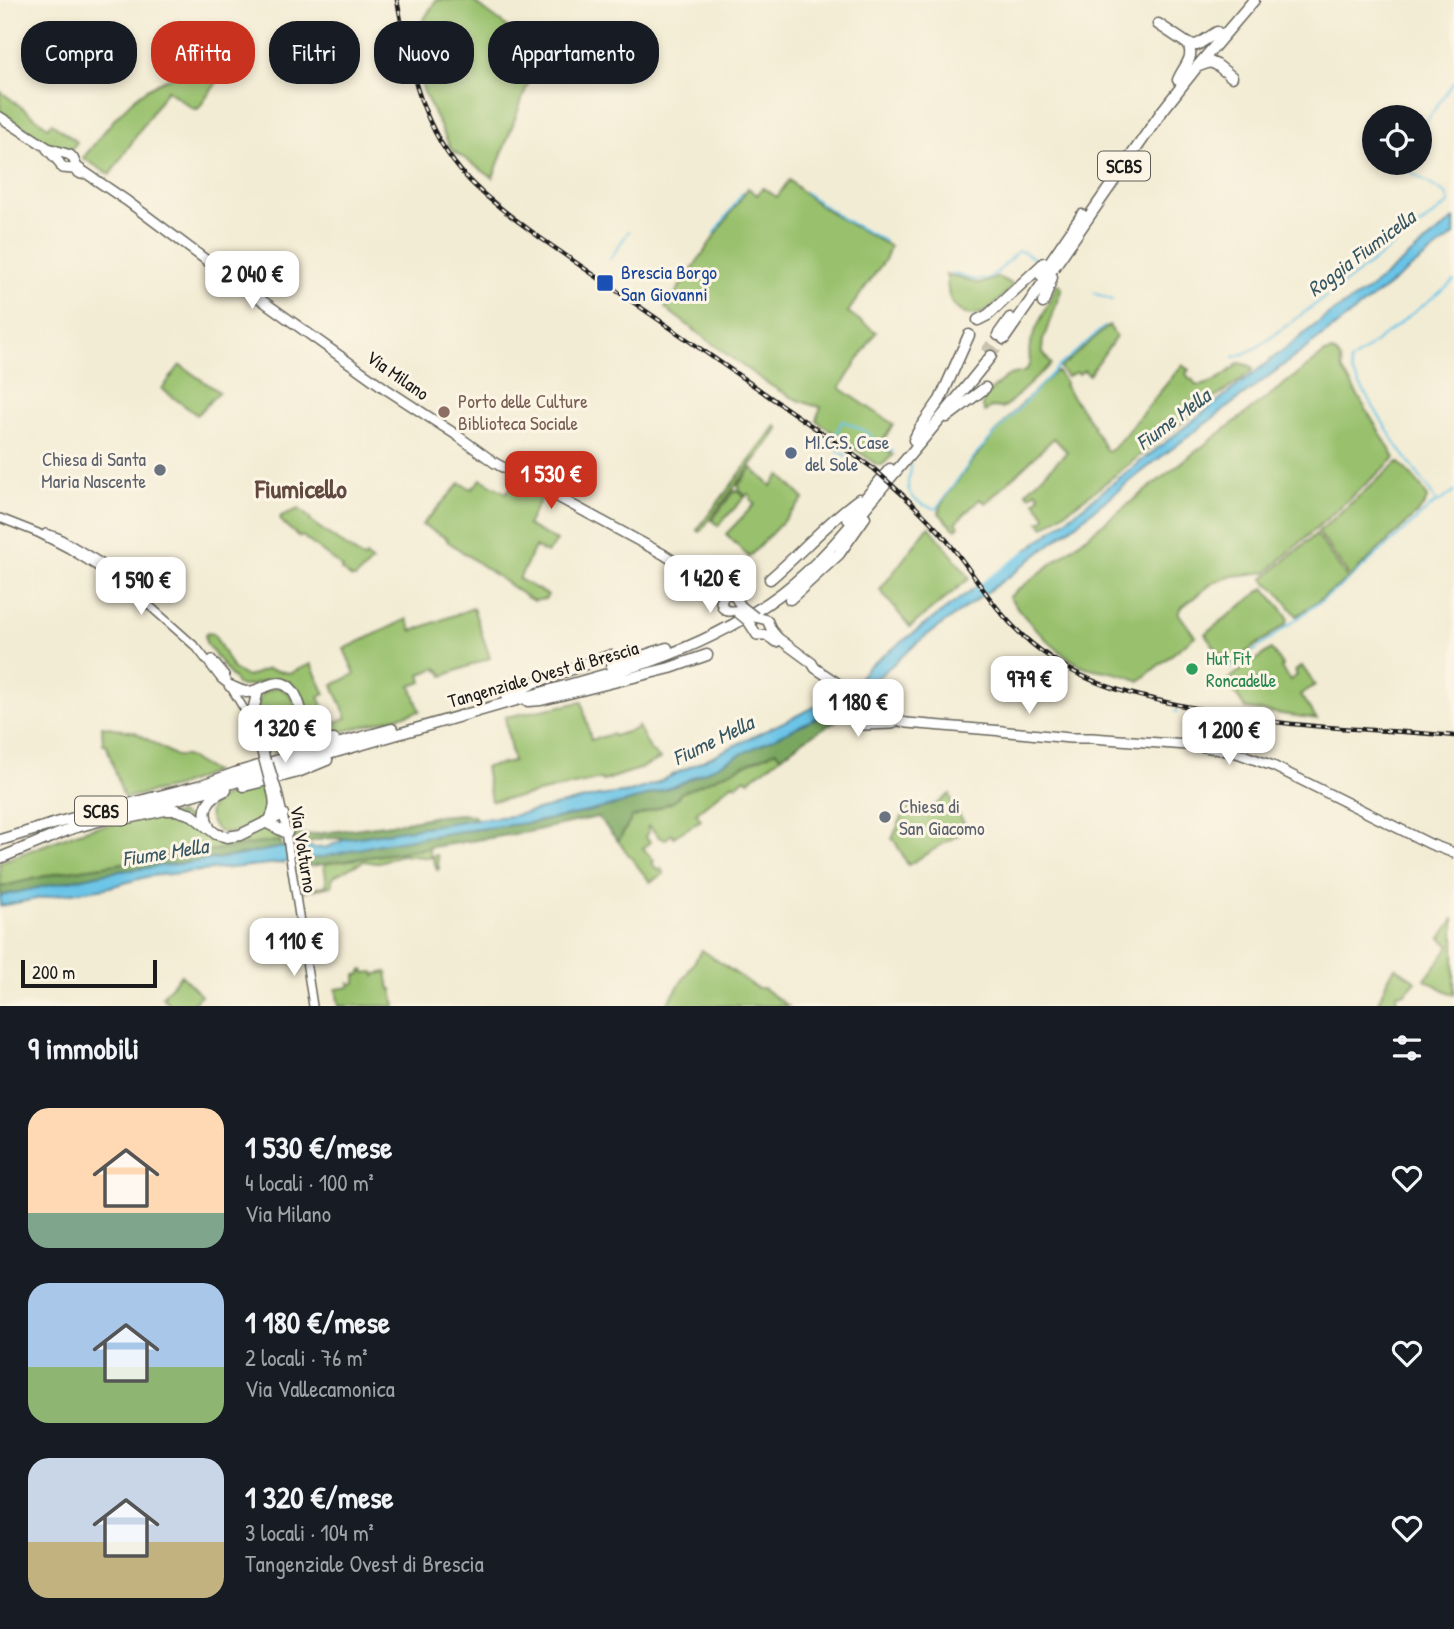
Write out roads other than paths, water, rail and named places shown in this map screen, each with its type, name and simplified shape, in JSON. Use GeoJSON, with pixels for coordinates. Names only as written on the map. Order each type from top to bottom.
{"type":"FeatureCollection","features":[{"type":"Feature","properties":{"kind":"highway","name":"SCBS"},"geometry":{"type":"LineString","coordinates":[[1069,241],[1131,143],[1178,80],[1245,0]]}},
{"type":"Feature","properties":{"kind":"highway","name":"SCBS"},"geometry":{"type":"LineString","coordinates":[[1001,337],[1217,36],[1254,0]]}},
{"type":"Feature","properties":{"kind":"highway"},"geometry":{"type":"LineString","coordinates":[[1158,24],[1188,44],[1197,45],[1217,36]]}},
{"type":"Feature","properties":{"kind":"highway"},"geometry":{"type":"LineString","coordinates":[[1217,36],[1214,51],[1217,65]]}},
{"type":"Feature","properties":{"kind":"highway"},"geometry":{"type":"LineString","coordinates":[[1178,80],[1190,58],[1191,50],[1188,44]]}},
{"type":"Feature","properties":{"kind":"highway"},"geometry":{"type":"LineString","coordinates":[[1196,68],[1210,62],[1232,77]]}},
{"type":"Feature","properties":{"kind":"highway"},"geometry":{"type":"LineString","coordinates":[[978,320],[988,315],[1037,269],[1057,246],[1069,241],[1068,254],[1051,278],[1043,303]]}},
{"type":"Feature","properties":{"kind":"highway"},"geometry":{"type":"LineString","coordinates":[[969,335],[940,400],[920,428],[918,440],[932,435],[953,412],[985,388]]}},
{"type":"Feature","properties":{"kind":"highway","name":"Tangenziale Ovest di Brescia"},"geometry":{"type":"LineString","coordinates":[[0,840],[202,785],[357,737],[649,662],[706,640],[784,592],[814,566],[886,483],[988,354]]}},
{"type":"Feature","properties":{"kind":"highway","name":"Tangenziale Ovest di Brescia"},"geometry":{"type":"LineString","coordinates":[[0,858],[73,828],[355,747],[702,635],[768,595],[809,562],[918,440]]}},
{"type":"Feature","properties":{"kind":"highway"},"geometry":{"type":"LineString","coordinates":[[790,600],[839,554],[886,483]]}},
{"type":"Feature","properties":{"kind":"highway"},"geometry":{"type":"LineString","coordinates":[[770,579],[831,521],[871,490]]}},
{"type":"Feature","properties":{"kind":"highway"},"geometry":{"type":"LineString","coordinates":[[507,700],[533,683],[611,655]]}},
{"type":"Feature","properties":{"kind":"highway"},"geometry":{"type":"LineString","coordinates":[[507,700],[541,701],[670,668],[707,655]]}},
{"type":"Feature","properties":{"kind":"highway"},"geometry":{"type":"LineString","coordinates":[[240,703],[268,684],[276,682],[289,687],[295,693],[304,721],[312,735],[325,741],[400,728]]}},
{"type":"Feature","properties":{"kind":"highway"},"geometry":{"type":"LineString","coordinates":[[229,685],[244,692],[258,691]]}},
{"type":"Feature","properties":{"kind":"highway"},"geometry":{"type":"LineString","coordinates":[[258,691],[253,711],[260,727],[259,738]]}},
{"type":"Feature","properties":{"kind":"highway"},"geometry":{"type":"LineString","coordinates":[[202,785],[216,776],[295,750],[303,736],[304,721]]}},
{"type":"Feature","properties":{"kind":"highway"},"geometry":{"type":"LineString","coordinates":[[211,830],[206,820],[206,811],[210,799],[216,794],[298,772],[355,747]]}},
{"type":"Feature","properties":{"kind":"highway"},"geometry":{"type":"LineString","coordinates":[[262,750],[276,792],[275,807],[267,824]]}},
{"type":"Feature","properties":{"kind":"highway"},"geometry":{"type":"LineString","coordinates":[[96,821],[128,819],[176,810],[192,815],[211,830],[227,838],[284,816]]}},
{"type":"Feature","properties":{"kind":"highway"},"geometry":{"type":"LineString","coordinates":[[267,824],[287,833]]}},
{"type":"Feature","properties":{"kind":"main road","name":"Via Milano"},"geometry":{"type":"LineString","coordinates":[[0,117],[62,158],[62,168],[67,170],[73,165],[386,389],[495,463],[663,554],[698,576],[724,596],[721,602],[723,608],[728,611],[737,607],[754,621],[767,620],[769,631],[862,702],[867,712]]}},
{"type":"Feature","properties":{"kind":"main road","name":"Via Milano"},"geometry":{"type":"LineString","coordinates":[[754,621],[754,632],[757,635],[762,636],[769,631]]}},
{"type":"Feature","properties":{"kind":"main road"},"geometry":{"type":"LineString","coordinates":[[867,712],[858,717],[859,722],[865,725],[907,723]]}},
{"type":"Feature","properties":{"kind":"main road"},"geometry":{"type":"LineString","coordinates":[[867,712],[907,723],[1222,749],[1253,758],[1291,775],[1454,856]]}},
{"type":"Feature","properties":{"kind":"main road"},"geometry":{"type":"LineString","coordinates":[[867,712],[874,718],[871,724]]}},
{"type":"Feature","properties":{"kind":"street"},"geometry":{"type":"LineString","coordinates":[[0,516],[58,537],[116,572],[188,633],[225,675],[250,719],[262,750]]}},
{"type":"Feature","properties":{"kind":"street","name":"Via Volturno"},"geometry":{"type":"LineString","coordinates":[[276,792],[287,833],[313,1006]]}},
{"type":"Feature","properties":{"kind":"water"},"geometry":{"type":"Polygon","coordinates":[[[1454,219],[1454,235],[1153,463],[1015,572],[923,638],[845,707],[828,712],[677,785],[631,801],[582,813],[380,844],[323,857],[150,876],[106,888],[0,906],[0,896],[106,873],[231,857],[278,848],[327,847],[346,839],[511,816],[598,796],[630,792],[654,784],[840,695],[868,667],[977,586],[988,584],[1017,562],[1026,551],[1328,315],[1368,290],[1454,219]]]}},
{"type":"Feature","properties":{"kind":"waterway","name":"Roggia Fiumicella"},"geometry":{"type":"LineString","coordinates":[[1432,113],[1454,81]]}},
{"type":"Feature","properties":{"kind":"waterway","name":"Roggia Fiumicella"},"geometry":{"type":"LineString","coordinates":[[1234,357],[1268,340],[1449,203],[1446,194],[1415,175]]}},
{"type":"Feature","properties":{"kind":"waterway","name":"Roggia Fiumicella"},"geometry":{"type":"LineString","coordinates":[[714,234],[743,192]]}},
{"type":"Feature","properties":{"kind":"waterway","name":"Roggia Fiumicella"},"geometry":{"type":"LineString","coordinates":[[805,192],[843,219],[885,241]]}},
{"type":"Feature","properties":{"kind":"waterway","name":"Roggia Fiumicella"},"geometry":{"type":"LineString","coordinates":[[610,259],[629,231]]}},
{"type":"Feature","properties":{"kind":"waterway","name":"Roggia Fiumicella"},"geometry":{"type":"LineString","coordinates":[[952,273],[984,280],[996,274],[1018,251],[1038,261]]}},
{"type":"Feature","properties":{"kind":"waterway"},"geometry":{"type":"LineString","coordinates":[[1231,670],[1344,584],[1436,502],[1398,447],[1352,372],[1350,362],[1454,281]]}},
{"type":"Feature","properties":{"kind":"waterway","name":"Roggia Fiumicella"},"geometry":{"type":"LineString","coordinates":[[1094,293],[1112,300]]}},
{"type":"Feature","properties":{"kind":"waterway","name":"Roggia Fiumicella"},"geometry":{"type":"LineString","coordinates":[[910,465],[910,493],[922,504],[937,509],[977,453],[1058,367],[1104,327]]}},
{"type":"Feature","properties":{"kind":"waterway","name":"Roggia Fiumicella"},"geometry":{"type":"LineString","coordinates":[[835,436],[842,421],[862,430],[884,448],[893,451]]}},
{"type":"Feature","properties":{"kind":"waterway","name":"Roggia Fiumicella"},"geometry":{"type":"LineString","coordinates":[[831,445],[854,462]]}},
{"type":"Feature","properties":{"kind":"waterway"},"geometry":{"type":"LineString","coordinates":[[1437,503],[1454,492]]}},
{"type":"Feature","properties":{"kind":"waterway","name":"Fiume Mella"},"geometry":{"type":"LineString","coordinates":[[978,590],[1027,554]]}},
{"type":"Feature","properties":{"kind":"tunnel"},"geometry":{"type":"LineString","coordinates":[[985,352],[998,335]]}},
{"type":"Feature","properties":{"kind":"tunnel"},"geometry":{"type":"LineString","coordinates":[[991,356],[1004,339]]}},
{"type":"Feature","properties":{"kind":"railway"},"geometry":{"type":"LineString","coordinates":[[397,0],[419,95],[438,139],[468,179],[539,237],[874,469],[937,529],[987,595],[1022,635],[1062,665],[1082,676],[1125,692],[1240,717],[1327,727],[1454,736]]}},
{"type":"Feature","properties":{"kind":"place","name":"Brescia Borgo San Giovanni"},"geometry":{"type":"Point","coordinates":[605,283]}},
{"type":"Feature","properties":{"kind":"place","name":"Porto delle Culture Biblioteca Sociale"},"geometry":{"type":"Point","coordinates":[444,412]}},
{"type":"Feature","properties":{"kind":"place","name":"MI.C.S. Case del Sole"},"geometry":{"type":"Point","coordinates":[791,453]}},
{"type":"Feature","properties":{"kind":"place","name":"Chiesa di Santa Maria Nascente"},"geometry":{"type":"Point","coordinates":[160,470]}},
{"type":"Feature","properties":{"kind":"place","name":"Hut Fit Roncadelle"},"geometry":{"type":"Point","coordinates":[1192,669]}},
{"type":"Feature","properties":{"kind":"place","name":"Chiesa di San Giacomo"},"geometry":{"type":"Point","coordinates":[885,817]}},
{"type":"Feature","properties":{"kind":"district","name":"Fiumicello"},"geometry":{"type":"Point","coordinates":[301,488]}}]}
